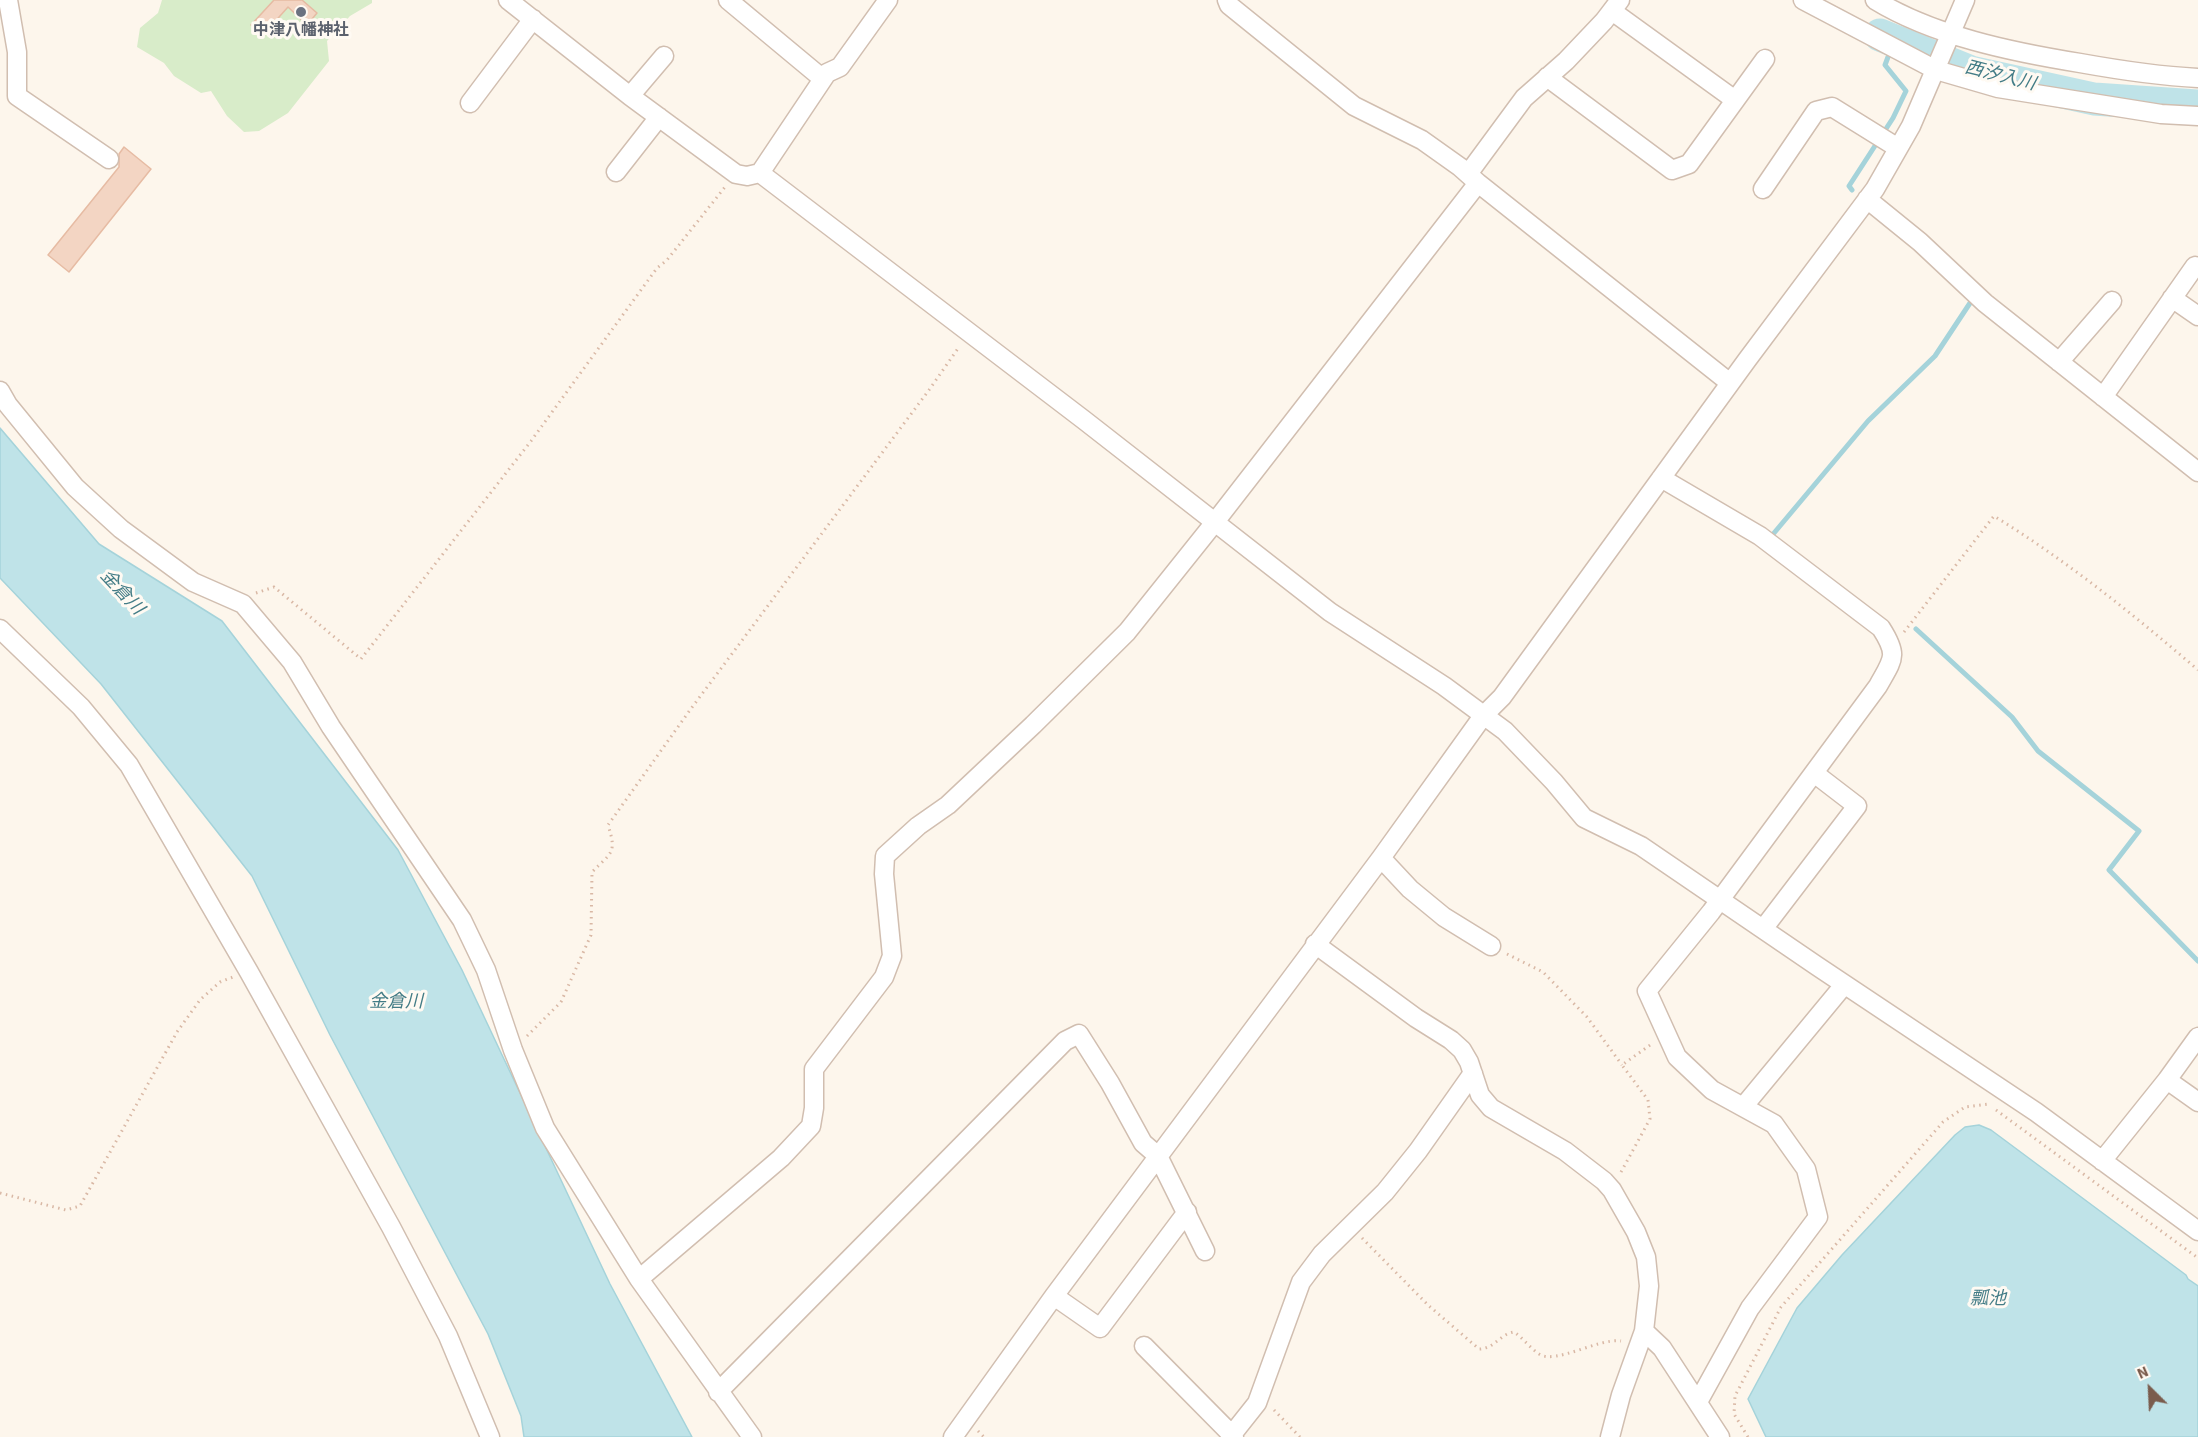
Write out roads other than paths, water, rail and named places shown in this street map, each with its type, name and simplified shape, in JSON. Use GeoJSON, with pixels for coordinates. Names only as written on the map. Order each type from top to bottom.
{"type":"FeatureCollection","features":[{"type":"Feature","properties":{"kind":"street"},"geometry":{"type":"LineString","coordinates":[[8,0],[17,52],[16,96],[103,155]]}},
{"type":"Feature","properties":{"kind":"street"},"geometry":{"type":"LineString","coordinates":[[508,0],[630,96],[736,174],[747,176],[760,172],[827,73],[840,67],[888,0]]}},
{"type":"Feature","properties":{"kind":"street"},"geometry":{"type":"LineString","coordinates":[[728,0],[823,79]]}},
{"type":"Feature","properties":{"kind":"street"},"geometry":{"type":"LineString","coordinates":[[1227,0],[1229,6],[1354,106],[1422,140],[1730,383]]}},
{"type":"Feature","properties":{"kind":"street"},"geometry":{"type":"LineString","coordinates":[[1803,0],[1936,70],[1998,88],[2161,114],[2198,116]]}},
{"type":"Feature","properties":{"kind":"street"},"geometry":{"type":"LineString","coordinates":[[1875,0],[1951,36],[2047,58],[2156,76],[2198,78]]}},
{"type":"Feature","properties":{"kind":"street"},"geometry":{"type":"LineString","coordinates":[[953,1437],[1054,1296],[1381,858],[1483,716],[1502,697],[1867,199],[1887,142],[1911,126],[1965,0]]}},
{"type":"Feature","properties":{"kind":"street"},"geometry":{"type":"LineString","coordinates":[[639,1279],[781,1158],[811,1126],[814,1108],[814,1069],[884,977],[892,956],[884,874],[885,856],[918,826],[948,805],[1127,632],[1215,522],[1473,179],[1524,98],[1596,29],[1616,5],[1735,100]]}},
{"type":"Feature","properties":{"kind":"street"},"geometry":{"type":"LineString","coordinates":[[470,104],[533,19]]}},
{"type":"Feature","properties":{"kind":"street"},"geometry":{"type":"LineString","coordinates":[[630,96],[664,56]]}},
{"type":"Feature","properties":{"kind":"street"},"geometry":{"type":"LineString","coordinates":[[1547,77],[1672,170],[1689,164],[1765,58]]}},
{"type":"Feature","properties":{"kind":"street"},"geometry":{"type":"LineString","coordinates":[[1763,189],[1816,111],[1832,107],[1887,142]]}},
{"type":"Feature","properties":{"kind":"street"},"geometry":{"type":"LineString","coordinates":[[616,172],[659,117]]}},
{"type":"Feature","properties":{"kind":"street"},"geometry":{"type":"LineString","coordinates":[[760,172],[1330,612],[1444,686],[1513,739],[1584,818],[1641,846],[1844,985],[2036,1112],[2198,1231]]}},
{"type":"Feature","properties":{"kind":"street"},"geometry":{"type":"LineString","coordinates":[[1867,199],[1920,242],[1985,303],[2198,472]]}},
{"type":"Feature","properties":{"kind":"street"},"geometry":{"type":"LineString","coordinates":[[2103,397],[2195,266]]}},
{"type":"Feature","properties":{"kind":"street"},"geometry":{"type":"LineString","coordinates":[[2172,298],[2198,316]]}},
{"type":"Feature","properties":{"kind":"street"},"geometry":{"type":"LineString","coordinates":[[2059,362],[2112,302]]}},
{"type":"Feature","properties":{"kind":"street"},"geometry":{"type":"LineString","coordinates":[[0,391],[8,405],[75,487],[121,529],[193,582],[243,604],[292,662],[331,727],[462,920],[486,970],[513,1050],[545,1128],[639,1279],[752,1437]]}},
{"type":"Feature","properties":{"kind":"street"},"geometry":{"type":"LineString","coordinates":[[1661,478],[1760,536],[1881,628],[1891,644],[1893,658],[1878,686],[1814,773],[1647,991],[1677,1057],[1712,1090],[1774,1124],[1806,1169],[1818,1217],[1750,1308],[1698,1402]]}},
{"type":"Feature","properties":{"kind":"street"},"geometry":{"type":"LineString","coordinates":[[0,629],[81,707],[129,765],[249,972],[391,1227],[448,1336],[490,1437]]}},
{"type":"Feature","properties":{"kind":"street"},"geometry":{"type":"LineString","coordinates":[[1763,930],[1857,806],[1814,773]]}},
{"type":"Feature","properties":{"kind":"street"},"geometry":{"type":"LineString","coordinates":[[1381,858],[1410,888],[1444,917],[1491,946]]}},
{"type":"Feature","properties":{"kind":"street"},"geometry":{"type":"LineString","coordinates":[[1315,944],[1462,1050],[1480,1095],[1491,1108],[1565,1151],[1604,1181],[1612,1190],[1636,1232],[1646,1257],[1649,1286],[1641,1337],[1621,1395],[1610,1437]]}},
{"type":"Feature","properties":{"kind":"street"},"geometry":{"type":"LineString","coordinates":[[1743,1107],[1844,985]]}},
{"type":"Feature","properties":{"kind":"street"},"geometry":{"type":"LineString","coordinates":[[718,1392],[1065,1041],[1079,1034],[1110,1083],[1143,1143],[1158,1156],[1205,1251]]}},
{"type":"Feature","properties":{"kind":"street"},"geometry":{"type":"LineString","coordinates":[[2102,1161],[2167,1080],[2198,1037]]}},
{"type":"Feature","properties":{"kind":"street"},"geometry":{"type":"LineString","coordinates":[[1144,1346],[1232,1436],[1257,1403],[1301,1282],[1322,1254],[1385,1192],[1412,1160],[1473,1073]]}},
{"type":"Feature","properties":{"kind":"street"},"geometry":{"type":"LineString","coordinates":[[2167,1080],[2198,1102]]}},
{"type":"Feature","properties":{"kind":"street"},"geometry":{"type":"LineString","coordinates":[[1054,1296],[1100,1328],[1187,1212]]}},
{"type":"Feature","properties":{"kind":"street"},"geometry":{"type":"LineString","coordinates":[[1641,1337],[1662,1348],[1720,1437]]}},
{"type":"Feature","properties":{"kind":"water","name":"金倉川"},"geometry":{"type":"Polygon","coordinates":[[[0,428],[99,544],[222,621],[398,850],[462,970],[610,1284],[692,1437],[524,1437],[521,1416],[488,1334],[330,1035],[252,876],[101,684],[0,578],[0,428]]]}},
{"type":"Feature","properties":{"kind":"water","name":"瓢池"},"geometry":{"type":"Polygon","coordinates":[[[1979,1125],[1991,1130],[2198,1286],[2198,1437],[1766,1437],[1748,1399],[1797,1308],[1842,1255],[1955,1135],[1965,1127],[1979,1125]]]}},
{"type":"Feature","properties":{"kind":"waterway","name":"西汐入川"},"geometry":{"type":"LineString","coordinates":[[1880,35],[1971,72],[2094,99],[2198,106]]}},
{"type":"Feature","properties":{"kind":"waterway"},"geometry":{"type":"LineString","coordinates":[[1852,190],[1849,186],[1893,118],[1906,91],[1885,65],[1888,57]]}},
{"type":"Feature","properties":{"kind":"waterway"},"geometry":{"type":"LineString","coordinates":[[1769,539],[1868,421],[1935,356],[1972,300],[1968,296]]}},
{"type":"Feature","properties":{"kind":"waterway"},"geometry":{"type":"LineString","coordinates":[[1916,629],[2012,717],[2038,751],[2139,831],[2109,870],[2198,961]]}},
{"type":"Feature","properties":{"kind":"place","name":"中津八幡神社"},"geometry":{"type":"Point","coordinates":[301,12]}}]}
